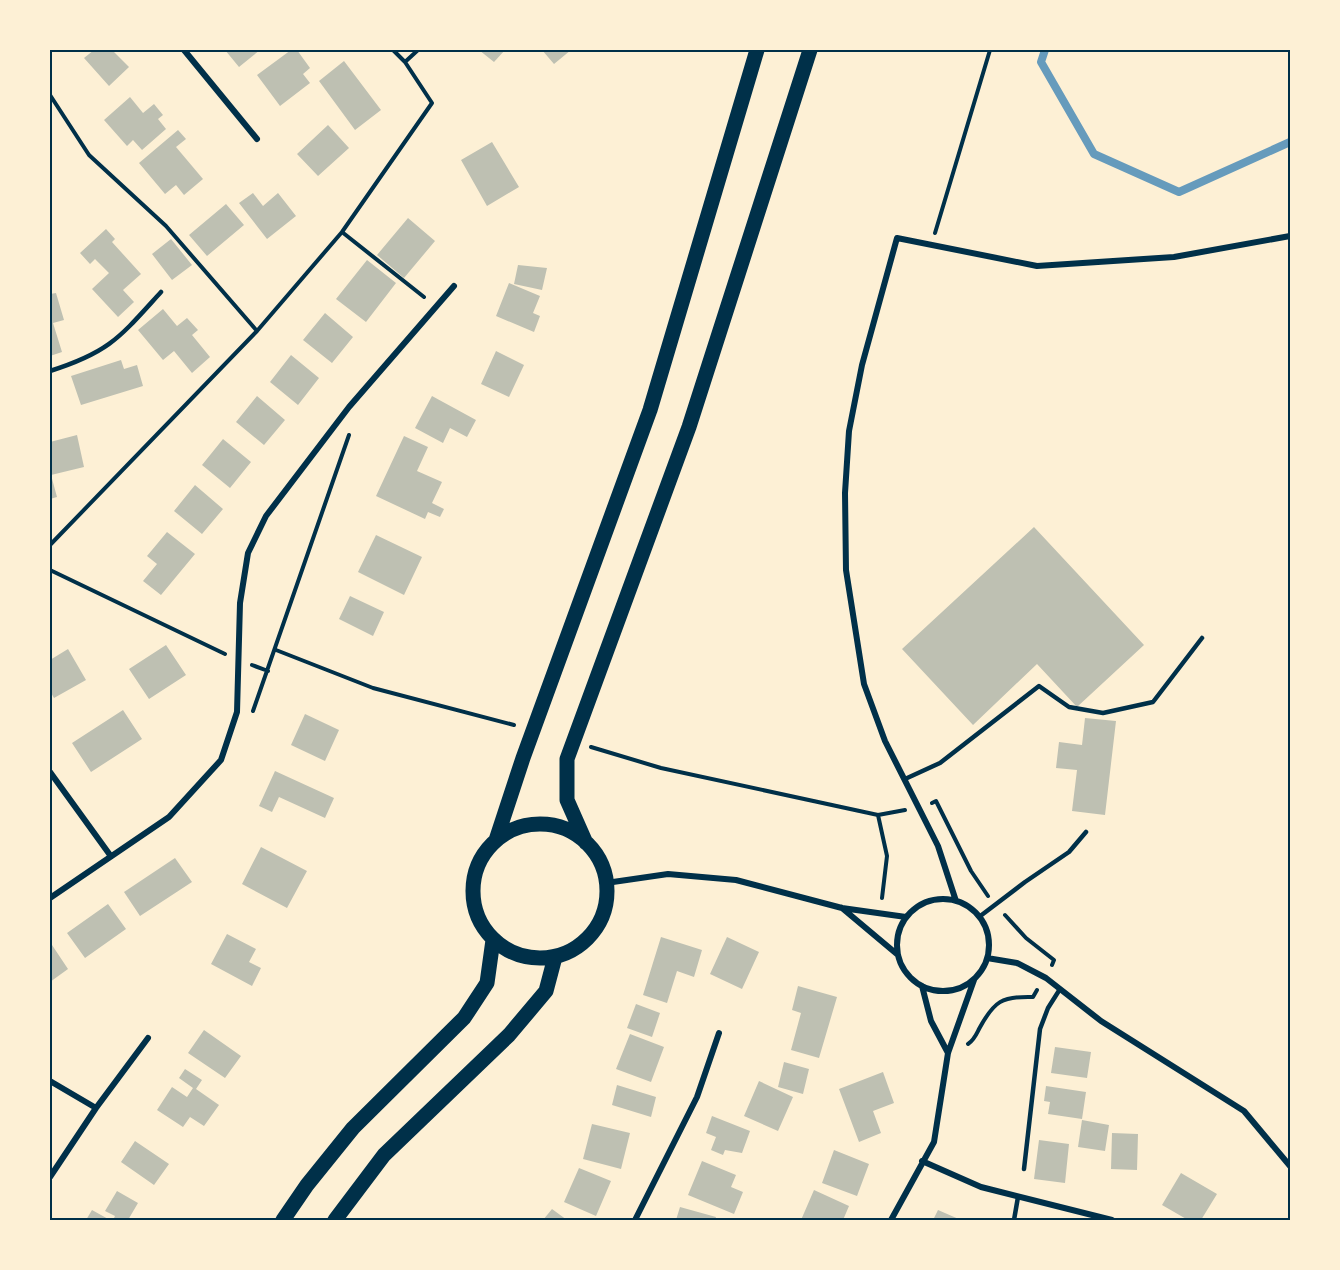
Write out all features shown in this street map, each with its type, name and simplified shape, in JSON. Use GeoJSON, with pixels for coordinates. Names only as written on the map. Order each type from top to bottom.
{"type":"FeatureCollection","features":[{"type":"Feature","properties":{"kind":"main road"},"geometry":{"type":"LineString","coordinates":[[496,840],[523,758],[650,410],[757,50]]}},
{"type":"Feature","properties":{"kind":"main road"},"geometry":{"type":"LineString","coordinates":[[586,843],[570,831],[551,825],[522,827],[496,840],[483,854],[475,871],[472,889],[475,908],[482,925],[493,940],[511,952],[533,958],[555,957],[573,950],[588,938],[600,921],[606,903],[606,883],[600,861],[586,843],[567,800],[567,759],[689,427],[810,50]]}},
{"type":"Feature","properties":{"kind":"main road"},"geometry":{"type":"LineString","coordinates":[[283,1221],[306,1185],[353,1128],[464,1018],[487,983],[493,940]]}},
{"type":"Feature","properties":{"kind":"main road"},"geometry":{"type":"LineString","coordinates":[[335,1221],[384,1155],[509,1035],[546,991],[555,957]]}},
{"type":"Feature","properties":{"kind":"street"},"geometry":{"type":"LineString","coordinates":[[184,50],[258,140]]}},
{"type":"Feature","properties":{"kind":"street"},"geometry":{"type":"LineString","coordinates":[[956,901],[938,846],[885,741],[864,684],[846,570],[845,493],[849,431],[862,365],[897,238],[1037,266],[1173,257],[1290,236]]}},
{"type":"Feature","properties":{"kind":"street"},"geometry":{"type":"LineString","coordinates":[[50,898],[169,817],[221,760],[237,712],[240,603],[248,553],[266,516],[349,407],[454,286]]}},
{"type":"Feature","properties":{"kind":"street"},"geometry":{"type":"LineString","coordinates":[[50,772],[110,855]]}},
{"type":"Feature","properties":{"kind":"street"},"geometry":{"type":"LineString","coordinates":[[606,883],[668,874],[736,880],[842,908],[906,917]]}},
{"type":"Feature","properties":{"kind":"street"},"geometry":{"type":"LineString","coordinates":[[891,1221],[934,1142],[948,1053],[974,979],[987,958],[989,944],[980,917],[969,907],[956,901],[929,901],[906,917],[900,929],[898,955]]}},
{"type":"Feature","properties":{"kind":"street"},"geometry":{"type":"LineString","coordinates":[[842,908],[898,955],[911,979],[922,986],[949,991],[974,979]]}},
{"type":"Feature","properties":{"kind":"street"},"geometry":{"type":"LineString","coordinates":[[987,958],[1017,963],[1046,978],[1101,1021],[1244,1111],[1290,1166]]}},
{"type":"Feature","properties":{"kind":"street"},"geometry":{"type":"LineString","coordinates":[[922,986],[931,1021],[948,1053]]}},
{"type":"Feature","properties":{"kind":"street"},"geometry":{"type":"LineString","coordinates":[[635,1221],[697,1097],[719,1034]]}},
{"type":"Feature","properties":{"kind":"street"},"geometry":{"type":"LineString","coordinates":[[50,1177],[96,1108],[148,1038]]}},
{"type":"Feature","properties":{"kind":"street"},"geometry":{"type":"LineString","coordinates":[[50,1081],[96,1108]]}},
{"type":"Feature","properties":{"kind":"street"},"geometry":{"type":"LineString","coordinates":[[922,1161],[981,1187],[1112,1221]]}},
{"type":"Feature","properties":{"kind":"lane"},"geometry":{"type":"LineString","coordinates":[[50,371],[101,352],[120,338],[161,292]]}},
{"type":"Feature","properties":{"kind":"lane"},"geometry":{"type":"LineString","coordinates":[[905,779],[940,763],[1039,686],[1069,707],[1103,713],[1153,702],[1202,638]]}},
{"type":"Feature","properties":{"kind":"lane"},"geometry":{"type":"LineString","coordinates":[[980,917],[1069,852],[1086,832]]}},
{"type":"Feature","properties":{"kind":"lane"},"geometry":{"type":"LineString","coordinates":[[1024,1169],[1040,1029],[1048,1008],[1060,988]]}},
{"type":"Feature","properties":{"kind":"lane"},"geometry":{"type":"LineString","coordinates":[[1014,1221],[1018,1197]]}},
{"type":"Feature","properties":{"kind":"path"},"geometry":{"type":"LineString","coordinates":[[50,545],[257,331],[342,232],[432,103],[405,62],[393,50]]}},
{"type":"Feature","properties":{"kind":"path"},"geometry":{"type":"LineString","coordinates":[[405,62],[418,50]]}},
{"type":"Feature","properties":{"kind":"path"},"geometry":{"type":"LineString","coordinates":[[932,245],[990,50]]}},
{"type":"Feature","properties":{"kind":"path"},"geometry":{"type":"LineString","coordinates":[[50,95],[89,155],[166,226],[257,331]]}},
{"type":"Feature","properties":{"kind":"path"},"geometry":{"type":"LineString","coordinates":[[342,232],[435,306]]}},
{"type":"Feature","properties":{"kind":"path"},"geometry":{"type":"LineString","coordinates":[[50,570],[239,660],[268,671],[350,431],[349,407]]}},
{"type":"Feature","properties":{"kind":"path"},"geometry":{"type":"LineString","coordinates":[[276,650],[373,688],[448,706]]}},
{"type":"Feature","properties":{"kind":"path"},"geometry":{"type":"LineString","coordinates":[[661,768],[878,815],[920,808],[936,801],[970,871],[1026,938],[1054,960],[1046,978],[1033,997],[1011,996],[990,1008],[973,1041],[948,1053]]}},
{"type":"Feature","properties":{"kind":"path"},"geometry":{"type":"LineString","coordinates":[[878,815],[887,856],[880,913]]}},
{"type":"Feature","properties":{"kind":"building"},"geometry":{"type":"Polygon","coordinates":[[[94,50],[112,50],[129,67],[109,86],[84,58],[94,50]]]}},
{"type":"Feature","properties":{"kind":"building"},"geometry":{"type":"Polygon","coordinates":[[[225,50],[260,50],[239,67],[225,50]]]}},
{"type":"Feature","properties":{"kind":"building"},"geometry":{"type":"Polygon","coordinates":[[[291,50],[297,50],[310,68],[303,74],[310,83],[280,106],[257,75],[291,50]]]}},
{"type":"Feature","properties":{"kind":"building"},"geometry":{"type":"Polygon","coordinates":[[[479,50],[505,50],[494,62],[479,50]]]}},
{"type":"Feature","properties":{"kind":"building"},"geometry":{"type":"Polygon","coordinates":[[[542,50],[571,50],[554,64],[542,50]]]}},
{"type":"Feature","properties":{"kind":"building"},"geometry":{"type":"Polygon","coordinates":[[[344,61],[381,110],[355,130],[319,81],[344,61]]]}},
{"type":"Feature","properties":{"kind":"building"},"geometry":{"type":"Polygon","coordinates":[[[130,97],[143,113],[154,104],[163,115],[158,119],[166,129],[142,150],[133,140],[127,146],[104,120],[130,97]]]}},
{"type":"Feature","properties":{"kind":"building"},"geometry":{"type":"Polygon","coordinates":[[[328,125],[349,148],[318,176],[297,154],[328,125]]]}},
{"type":"Feature","properties":{"kind":"building"},"geometry":{"type":"Polygon","coordinates":[[[178,130],[186,139],[176,147],[203,179],[184,195],[176,185],[165,194],[139,163],[178,130]]]}},
{"type":"Feature","properties":{"kind":"building"},"geometry":{"type":"Polygon","coordinates":[[[492,142],[519,187],[487,206],[461,160],[492,142]]]}},
{"type":"Feature","properties":{"kind":"building"},"geometry":{"type":"Polygon","coordinates":[[[253,193],[263,206],[278,193],[296,216],[267,239],[239,203],[253,193]]]}},
{"type":"Feature","properties":{"kind":"building"},"geometry":{"type":"Polygon","coordinates":[[[226,204],[244,225],[207,256],[189,235],[226,204]]]}},
{"type":"Feature","properties":{"kind":"building"},"geometry":{"type":"Polygon","coordinates":[[[408,218],[435,241],[404,278],[377,255],[408,218]]]}},
{"type":"Feature","properties":{"kind":"building"},"geometry":{"type":"Polygon","coordinates":[[[106,229],[115,239],[112,242],[141,274],[123,290],[134,302],[118,317],[92,289],[109,273],[95,259],[90,264],[80,253],[106,229]]]}},
{"type":"Feature","properties":{"kind":"building"},"geometry":{"type":"Polygon","coordinates":[[[171,239],[192,265],[172,280],[152,254],[171,239]]]}},
{"type":"Feature","properties":{"kind":"building"},"geometry":{"type":"Polygon","coordinates":[[[367,260],[396,283],[366,322],[336,299],[367,260]]]}},
{"type":"Feature","properties":{"kind":"building"},"geometry":{"type":"Polygon","coordinates":[[[518,265],[547,268],[542,290],[514,284],[518,265]]]}},
{"type":"Feature","properties":{"kind":"building"},"geometry":{"type":"Polygon","coordinates":[[[509,283],[540,296],[533,313],[540,316],[534,332],[496,316],[509,283]]]}},
{"type":"Feature","properties":{"kind":"building"},"geometry":{"type":"Polygon","coordinates":[[[56,293],[64,320],[53,323],[62,352],[50,356],[50,294],[56,293]]]}},
{"type":"Feature","properties":{"kind":"building"},"geometry":{"type":"Polygon","coordinates":[[[163,309],[177,326],[187,318],[198,330],[192,335],[210,357],[192,373],[174,351],[163,360],[138,330],[163,309]]]}},
{"type":"Feature","properties":{"kind":"building"},"geometry":{"type":"Polygon","coordinates":[[[325,313],[353,337],[332,363],[303,340],[325,313]]]}},
{"type":"Feature","properties":{"kind":"building"},"geometry":{"type":"Polygon","coordinates":[[[496,351],[524,365],[509,397],[481,384],[496,351]]]}},
{"type":"Feature","properties":{"kind":"building"},"geometry":{"type":"Polygon","coordinates":[[[291,355],[319,378],[298,405],[270,382],[291,355]]]}},
{"type":"Feature","properties":{"kind":"building"},"geometry":{"type":"Polygon","coordinates":[[[121,360],[124,369],[137,365],[143,386],[81,405],[71,376],[121,360]]]}},
{"type":"Feature","properties":{"kind":"building"},"geometry":{"type":"Polygon","coordinates":[[[257,396],[285,420],[264,445],[236,422],[257,396]]]}},
{"type":"Feature","properties":{"kind":"building"},"geometry":{"type":"Polygon","coordinates":[[[432,396],[476,420],[467,437],[450,428],[443,443],[415,428],[432,396]]]}},
{"type":"Feature","properties":{"kind":"building"},"geometry":{"type":"Polygon","coordinates":[[[77,435],[84,467],[51,475],[57,497],[50,499],[50,442],[77,435]]]}},
{"type":"Feature","properties":{"kind":"building"},"geometry":{"type":"Polygon","coordinates":[[[404,436],[428,447],[417,471],[442,482],[432,503],[444,509],[440,517],[428,512],[425,519],[376,496],[404,436]]]}},
{"type":"Feature","properties":{"kind":"building"},"geometry":{"type":"Polygon","coordinates":[[[223,439],[251,462],[230,488],[202,465],[223,439]]]}},
{"type":"Feature","properties":{"kind":"building"},"geometry":{"type":"Polygon","coordinates":[[[195,485],[223,509],[202,534],[174,511],[195,485]]]}},
{"type":"Feature","properties":{"kind":"building"},"geometry":{"type":"Polygon","coordinates":[[[1034,527],[1144,645],[1077,707],[1037,664],[973,725],[902,649],[1034,527]]]}},
{"type":"Feature","properties":{"kind":"building"},"geometry":{"type":"Polygon","coordinates":[[[167,532],[195,554],[161,595],[143,581],[157,564],[147,556],[167,532]]]}},
{"type":"Feature","properties":{"kind":"building"},"geometry":{"type":"Polygon","coordinates":[[[376,535],[422,557],[404,595],[358,572],[376,535]]]}},
{"type":"Feature","properties":{"kind":"building"},"geometry":{"type":"Polygon","coordinates":[[[350,596],[384,612],[373,636],[339,619],[350,596]]]}},
{"type":"Feature","properties":{"kind":"building"},"geometry":{"type":"Polygon","coordinates":[[[166,645],[186,675],[149,699],[129,669],[166,645]]]}},
{"type":"Feature","properties":{"kind":"building"},"geometry":{"type":"Polygon","coordinates":[[[68,649],[86,680],[54,698],[50,691],[50,660],[68,649]]]}},
{"type":"Feature","properties":{"kind":"building"},"geometry":{"type":"Polygon","coordinates":[[[123,710],[142,739],[91,772],[72,743],[123,710]]]}},
{"type":"Feature","properties":{"kind":"building"},"geometry":{"type":"Polygon","coordinates":[[[305,714],[339,730],[325,761],[291,745],[305,714]]]}},
{"type":"Feature","properties":{"kind":"building"},"geometry":{"type":"Polygon","coordinates":[[[1085,718],[1116,721],[1105,815],[1072,811],[1077,770],[1056,768],[1059,742],[1082,745],[1085,718]]]}},
{"type":"Feature","properties":{"kind":"building"},"geometry":{"type":"Polygon","coordinates":[[[275,771],[334,798],[325,818],[279,797],[272,812],[259,806],[275,771]]]}},
{"type":"Feature","properties":{"kind":"building"},"geometry":{"type":"Polygon","coordinates":[[[261,847],[307,871],[287,908],[242,884],[261,847]]]}},
{"type":"Feature","properties":{"kind":"building"},"geometry":{"type":"Polygon","coordinates":[[[175,858],[192,882],[140,916],[124,892],[175,858]]]}},
{"type":"Feature","properties":{"kind":"building"},"geometry":{"type":"Polygon","coordinates":[[[108,904],[126,929],[85,958],[67,933],[108,904]]]}},
{"type":"Feature","properties":{"kind":"building"},"geometry":{"type":"Polygon","coordinates":[[[227,934],[256,949],[249,962],[261,968],[252,986],[211,964],[227,934]]]}},
{"type":"Feature","properties":{"kind":"building"},"geometry":{"type":"Polygon","coordinates":[[[661,937],[702,950],[694,977],[677,971],[667,1003],[643,995],[661,937]]]}},
{"type":"Feature","properties":{"kind":"building"},"geometry":{"type":"Polygon","coordinates":[[[727,937],[759,952],[742,989],[710,974],[727,937]]]}},
{"type":"Feature","properties":{"kind":"building"},"geometry":{"type":"Polygon","coordinates":[[[52,945],[68,969],[50,982],[50,947],[52,945]]]}},
{"type":"Feature","properties":{"kind":"building"},"geometry":{"type":"Polygon","coordinates":[[[798,986],[837,997],[819,1058],[791,1050],[801,1013],[792,1010],[798,986]]]}},
{"type":"Feature","properties":{"kind":"building"},"geometry":{"type":"Polygon","coordinates":[[[636,1004],[660,1013],[652,1037],[627,1028],[636,1004]]]}},
{"type":"Feature","properties":{"kind":"building"},"geometry":{"type":"Polygon","coordinates":[[[204,1030],[241,1056],[225,1078],[188,1053],[204,1030]]]}},
{"type":"Feature","properties":{"kind":"building"},"geometry":{"type":"Polygon","coordinates":[[[630,1034],[664,1047],[651,1082],[616,1069],[630,1034]]]}},
{"type":"Feature","properties":{"kind":"building"},"geometry":{"type":"Polygon","coordinates":[[[1055,1047],[1091,1052],[1087,1078],[1051,1073],[1055,1047]]]}},
{"type":"Feature","properties":{"kind":"building"},"geometry":{"type":"Polygon","coordinates":[[[784,1062],[809,1069],[803,1094],[778,1087],[784,1062]]]}},
{"type":"Feature","properties":{"kind":"building"},"geometry":{"type":"Polygon","coordinates":[[[185,1069],[202,1080],[196,1089],[219,1105],[204,1126],[190,1117],[183,1127],[157,1110],[172,1087],[187,1097],[193,1088],[179,1078],[185,1069]]]}},
{"type":"Feature","properties":{"kind":"building"},"geometry":{"type":"Polygon","coordinates":[[[883,1072],[894,1103],[873,1111],[881,1133],[859,1142],[839,1089],[883,1072]]]}},
{"type":"Feature","properties":{"kind":"building"},"geometry":{"type":"Polygon","coordinates":[[[759,1081],[793,1097],[778,1131],[744,1116],[759,1081]]]}},
{"type":"Feature","properties":{"kind":"building"},"geometry":{"type":"Polygon","coordinates":[[[617,1085],[656,1097],[651,1117],[612,1105],[617,1085]]]}},
{"type":"Feature","properties":{"kind":"building"},"geometry":{"type":"Polygon","coordinates":[[[1046,1086],[1086,1092],[1082,1119],[1048,1114],[1050,1102],[1044,1101],[1046,1086]]]}},
{"type":"Feature","properties":{"kind":"building"},"geometry":{"type":"Polygon","coordinates":[[[712,1116],[750,1131],[742,1153],[725,1150],[723,1155],[711,1150],[716,1137],[706,1133],[712,1116]]]}},
{"type":"Feature","properties":{"kind":"building"},"geometry":{"type":"Polygon","coordinates":[[[1082,1120],[1109,1125],[1105,1151],[1078,1147],[1082,1120]]]}},
{"type":"Feature","properties":{"kind":"building"},"geometry":{"type":"Polygon","coordinates":[[[592,1124],[630,1133],[621,1169],[583,1159],[592,1124]]]}},
{"type":"Feature","properties":{"kind":"building"},"geometry":{"type":"Polygon","coordinates":[[[1112,1133],[1138,1134],[1137,1170],[1111,1169],[1112,1133]]]}},
{"type":"Feature","properties":{"kind":"building"},"geometry":{"type":"Polygon","coordinates":[[[1039,1140],[1069,1144],[1065,1183],[1034,1179],[1039,1140]]]}},
{"type":"Feature","properties":{"kind":"building"},"geometry":{"type":"Polygon","coordinates":[[[135,1141],[169,1164],[154,1185],[121,1162],[135,1141]]]}},
{"type":"Feature","properties":{"kind":"building"},"geometry":{"type":"Polygon","coordinates":[[[834,1150],[869,1164],[857,1196],[822,1183],[834,1150]]]}},
{"type":"Feature","properties":{"kind":"building"},"geometry":{"type":"Polygon","coordinates":[[[702,1161],[736,1175],[731,1187],[743,1192],[734,1214],[688,1195],[702,1161]]]}},
{"type":"Feature","properties":{"kind":"building"},"geometry":{"type":"Polygon","coordinates":[[[579,1168],[611,1181],[596,1216],[564,1202],[579,1168]]]}},
{"type":"Feature","properties":{"kind":"building"},"geometry":{"type":"Polygon","coordinates":[[[1181,1173],[1217,1194],[1201,1220],[1188,1220],[1162,1205],[1181,1173]]]}},
{"type":"Feature","properties":{"kind":"building"},"geometry":{"type":"Polygon","coordinates":[[[814,1190],[849,1206],[843,1220],[801,1220],[814,1190]]]}},
{"type":"Feature","properties":{"kind":"building"},"geometry":{"type":"Polygon","coordinates":[[[117,1191],[138,1203],[128,1220],[113,1220],[115,1216],[105,1211],[117,1191]]]}},
{"type":"Feature","properties":{"kind":"building"},"geometry":{"type":"Polygon","coordinates":[[[680,1207],[716,1217],[715,1220],[676,1220],[680,1207]]]}},
{"type":"Feature","properties":{"kind":"building"},"geometry":{"type":"Polygon","coordinates":[[[552,1209],[567,1220],[543,1220],[552,1209]]]}},
{"type":"Feature","properties":{"kind":"building"},"geometry":{"type":"Polygon","coordinates":[[[92,1210],[110,1220],[86,1220],[92,1210]]]}},
{"type":"Feature","properties":{"kind":"building"},"geometry":{"type":"Polygon","coordinates":[[[938,1210],[961,1220],[933,1220],[938,1210]]]}},
{"type":"Feature","properties":{"kind":"waterway"},"geometry":{"type":"LineString","coordinates":[[1045,50],[1041,62],[1094,154],[1179,192],[1290,142]]}}]}
